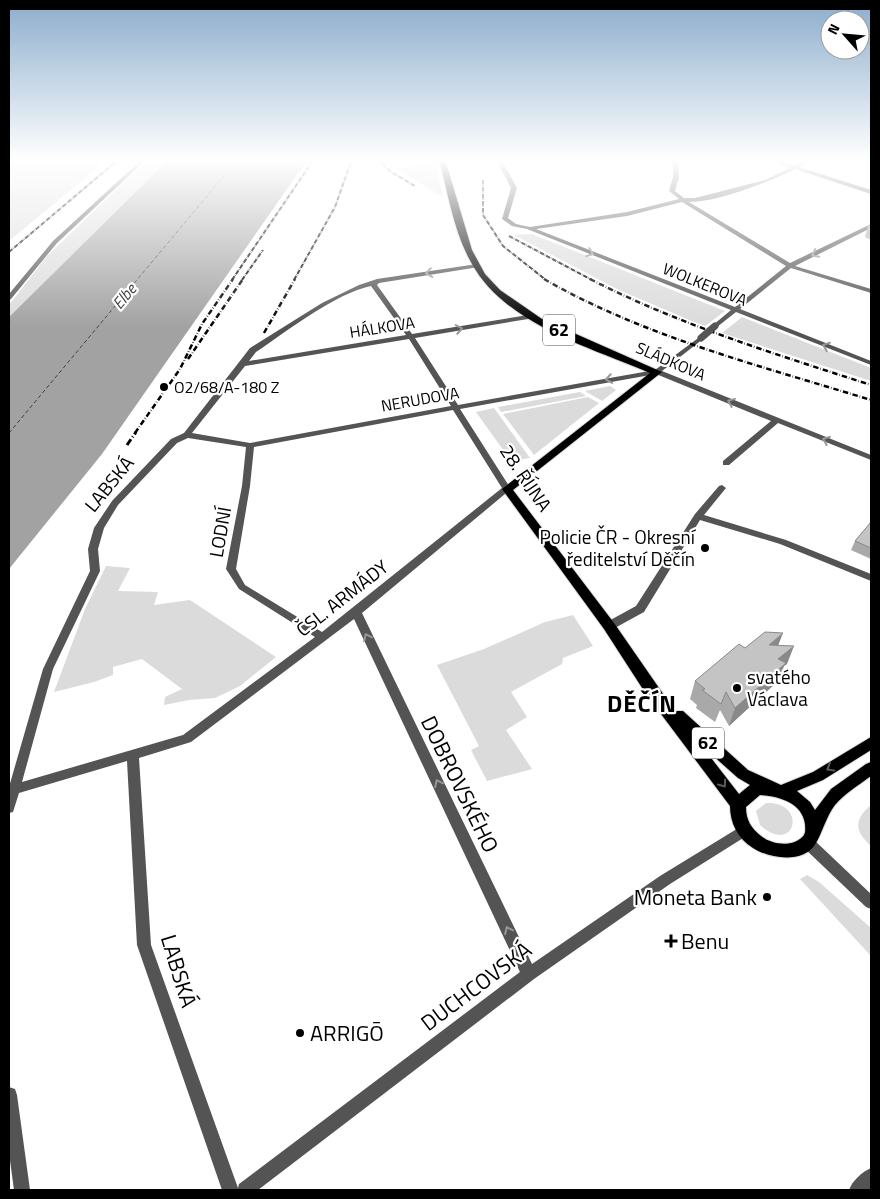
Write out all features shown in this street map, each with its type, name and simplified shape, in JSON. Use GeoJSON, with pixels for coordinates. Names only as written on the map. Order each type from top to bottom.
{"type":"FeatureCollection","features":[{"type":"Feature","properties":{"kind":"main road","name":"62"},"geometry":{"type":"LineString","coordinates":[[459,215],[477,266]]}},
{"type":"Feature","properties":{"kind":"main road","name":"SLÁDKOVA"},"geometry":{"type":"LineString","coordinates":[[477,266],[482,275],[528,317],[658,372]]}},
{"type":"Feature","properties":{"kind":"main road","name":"ČSL. ARMÁDY"},"geometry":{"type":"LineString","coordinates":[[507,489],[658,372]]}},
{"type":"Feature","properties":{"kind":"main road","name":"28. ŘÍJNA"},"geometry":{"type":"LineString","coordinates":[[507,489],[609,626],[651,690],[738,804]]}},
{"type":"Feature","properties":{"kind":"main road","name":"28. ŘÍJNA"},"geometry":{"type":"LineString","coordinates":[[651,690],[742,774],[777,789]]}},
{"type":"Feature","properties":{"kind":"main road"},"geometry":{"type":"LineString","coordinates":[[871,743],[818,776],[777,789],[757,788],[738,804],[738,817],[744,831],[758,844],[777,851],[795,851],[811,837],[822,809],[836,793],[871,768]]}},
{"type":"Feature","properties":{"kind":"main road"},"geometry":{"type":"LineString","coordinates":[[777,789],[802,802],[811,815],[811,837]]}},
{"type":"Feature","properties":{"kind":"street"},"geometry":{"type":"LineString","coordinates":[[9,298],[55,242],[85,215]]}},
{"type":"Feature","properties":{"kind":"street","name":"WOLKEROVA"},"geometry":{"type":"LineString","coordinates":[[506,215],[505,219],[514,225],[528,228],[734,311],[871,363]]}},
{"type":"Feature","properties":{"kind":"street"},"geometry":{"type":"LineString","coordinates":[[528,228],[620,215]]}},
{"type":"Feature","properties":{"kind":"street"},"geometry":{"type":"LineString","coordinates":[[707,215],[790,266],[871,291]]}},
{"type":"Feature","properties":{"kind":"street"},"geometry":{"type":"LineString","coordinates":[[658,372],[790,266],[871,226]]}},
{"type":"Feature","properties":{"kind":"street","name":"LABSKÁ"},"geometry":{"type":"LineString","coordinates":[[9,808],[48,669],[95,572],[93,549],[99,528],[121,496],[174,441],[187,435],[253,350],[324,304],[361,286],[477,266]]}},
{"type":"Feature","properties":{"kind":"street","name":"28. ŘÍJNA"},"geometry":{"type":"LineString","coordinates":[[374,284],[507,489]]}},
{"type":"Feature","properties":{"kind":"street","name":"HÁLKOVA"},"geometry":{"type":"LineString","coordinates":[[241,364],[528,317]]}},
{"type":"Feature","properties":{"kind":"street","name":"NERUDOVA"},"geometry":{"type":"LineString","coordinates":[[187,435],[250,444],[658,372]]}},
{"type":"Feature","properties":{"kind":"street","name":"SLÁDKOVA"},"geometry":{"type":"LineString","coordinates":[[658,372],[871,458]]}},
{"type":"Feature","properties":{"kind":"street"},"geometry":{"type":"LineString","coordinates":[[726,463],[777,420]]}},
{"type":"Feature","properties":{"kind":"street","name":"LODNÍ"},"geometry":{"type":"LineString","coordinates":[[250,444],[246,486],[231,569],[242,587],[323,637]]}},
{"type":"Feature","properties":{"kind":"street"},"geometry":{"type":"LineString","coordinates":[[609,626],[640,609],[698,516],[722,488]]}},
{"type":"Feature","properties":{"kind":"street","name":"ČSL. ARMÁDY"},"geometry":{"type":"LineString","coordinates":[[15,789],[187,739],[356,612],[507,489]]}},
{"type":"Feature","properties":{"kind":"street"},"geometry":{"type":"LineString","coordinates":[[698,516],[783,542],[871,578]]}},
{"type":"Feature","properties":{"kind":"street","name":"DOBROVSKÉHO"},"geometry":{"type":"LineString","coordinates":[[356,612],[529,974]]}},
{"type":"Feature","properties":{"kind":"street","name":"LABSKÁ"},"geometry":{"type":"LineString","coordinates":[[133,756],[144,945],[230,1190]]}},
{"type":"Feature","properties":{"kind":"street","name":"DUCHCOVSKÁ"},"geometry":{"type":"LineString","coordinates":[[244,1190],[529,974],[665,880],[744,831]]}},
{"type":"Feature","properties":{"kind":"street"},"geometry":{"type":"LineString","coordinates":[[811,837],[871,903]]}},
{"type":"Feature","properties":{"kind":"street"},"geometry":{"type":"LineString","coordinates":[[9,1096],[22,1190]]}},
{"type":"Feature","properties":{"kind":"street"},"geometry":{"type":"LineString","coordinates":[[857,1190],[871,1176]]}},
{"type":"Feature","properties":{"kind":"shaded area"},"geometry":{"type":"Polygon","coordinates":[[[9,215],[40,215],[9,241],[9,215]]]}},
{"type":"Feature","properties":{"kind":"shaded area"},"geometry":{"type":"Polygon","coordinates":[[[90,215],[112,215],[9,317],[9,305],[47,256],[90,215]]]}},
{"type":"Feature","properties":{"kind":"shaded area"},"geometry":{"type":"Polygon","coordinates":[[[532,234],[725,311],[705,326],[694,322],[619,290],[514,235],[532,234]]]}},
{"type":"Feature","properties":{"kind":"shaded area"},"geometry":{"type":"Polygon","coordinates":[[[742,317],[871,368],[871,381],[722,333],[742,317]]]}},
{"type":"Feature","properties":{"kind":"shaded area"},"geometry":{"type":"Polygon","coordinates":[[[610,386],[616,390],[602,401],[585,391],[610,386]]]}},
{"type":"Feature","properties":{"kind":"shaded area"},"geometry":{"type":"Polygon","coordinates":[[[580,392],[586,396],[501,412],[498,407],[580,392]]]}},
{"type":"Feature","properties":{"kind":"shaded area"},"geometry":{"type":"Polygon","coordinates":[[[588,397],[599,403],[534,455],[503,414],[588,397]]]}},
{"type":"Feature","properties":{"kind":"shaded area"},"geometry":{"type":"Polygon","coordinates":[[[494,408],[530,458],[511,461],[476,412],[494,408]]]}},
{"type":"Feature","properties":{"kind":"shaded area"},"geometry":{"type":"Polygon","coordinates":[[[106,566],[130,568],[118,591],[158,592],[154,605],[190,600],[276,657],[240,686],[215,698],[189,700],[164,705],[165,697],[182,689],[142,659],[113,667],[113,675],[54,692],[85,609],[106,566]]]}},
{"type":"Feature","properties":{"kind":"shaded area"},"geometry":{"type":"Polygon","coordinates":[[[573,615],[593,646],[563,658],[562,664],[511,692],[527,717],[506,730],[532,769],[487,781],[471,750],[479,746],[437,665],[484,649],[545,622],[573,615]]]}},
{"type":"Feature","properties":{"kind":"shaded area"},"geometry":{"type":"Polygon","coordinates":[[[766,803],[779,805],[788,810],[792,818],[789,832],[782,835],[772,833],[760,825],[756,811],[766,803]]]}},
{"type":"Feature","properties":{"kind":"shaded area"},"geometry":{"type":"Polygon","coordinates":[[[871,805],[871,846],[861,835],[858,825],[861,815],[871,805]]]}},
{"type":"Feature","properties":{"kind":"shaded area"},"geometry":{"type":"Polygon","coordinates":[[[807,875],[819,882],[871,928],[871,956],[800,879],[807,875]]]}},
{"type":"Feature","properties":{"kind":"water","name":"Elbe"},"geometry":{"type":"Polygon","coordinates":[[[112,215],[269,215],[102,454],[9,569],[9,317],[112,215]]]}},
{"type":"Feature","properties":{"kind":"building"},"geometry":{"type":"Polygon","coordinates":[[[871,522],[871,548],[855,541],[871,522]]]}},
{"type":"Feature","properties":{"kind":"building","name":"svatého Václava"},"geometry":{"type":"Polygon","coordinates":[[[765,632],[783,633],[769,645],[794,646],[778,659],[786,663],[735,708],[726,692],[721,704],[702,690],[705,689],[695,681],[739,644],[745,648],[765,632]]]}},
{"type":"Feature","properties":{"kind":"ferry route"},"geometry":{"type":"LineString","coordinates":[[9,433],[191,215]]}},
{"type":"Feature","properties":{"kind":"railway"},"geometry":{"type":"LineString","coordinates":[[9,252],[53,215]]}},
{"type":"Feature","properties":{"kind":"railway"},"geometry":{"type":"LineString","coordinates":[[232,280],[276,215]]}},
{"type":"Feature","properties":{"kind":"railway"},"geometry":{"type":"LineString","coordinates":[[294,280],[331,215]]}},
{"type":"Feature","properties":{"kind":"railway"},"geometry":{"type":"LineString","coordinates":[[483,215],[503,246],[546,280]]}},
{"type":"Feature","properties":{"kind":"railway"},"geometry":{"type":"LineString","coordinates":[[509,236],[591,279]]}},
{"type":"Feature","properties":{"kind":"railway"},"geometry":{"type":"LineString","coordinates":[[242,280],[263,250]]}},
{"type":"Feature","properties":{"kind":"railway"},"geometry":{"type":"LineString","coordinates":[[135,433],[180,369],[202,324],[233,279]]}},
{"type":"Feature","properties":{"kind":"railway"},"geometry":{"type":"LineString","coordinates":[[188,359],[243,279]]}},
{"type":"Feature","properties":{"kind":"railway"},"geometry":{"type":"LineString","coordinates":[[264,333],[295,279]]}},
{"type":"Feature","properties":{"kind":"railway"},"geometry":{"type":"LineString","coordinates":[[544,279],[622,318],[663,334],[746,362],[871,400]]}},
{"type":"Feature","properties":{"kind":"railway"},"geometry":{"type":"LineString","coordinates":[[591,279],[693,325],[871,385]]}},
{"type":"Feature","properties":{"kind":"railway"},"geometry":{"type":"LineString","coordinates":[[127,445],[136,432]]}},
{"type":"Feature","properties":{"kind":"place","name":"O2/68/A-180 Z"},"geometry":{"type":"Point","coordinates":[164,387]}},
{"type":"Feature","properties":{"kind":"place","name":"Policie ČR - Okresní ředitelství Děčín"},"geometry":{"type":"Point","coordinates":[705,548]}},
{"type":"Feature","properties":{"kind":"place","name":"svatého Václava"},"geometry":{"type":"Point","coordinates":[737,688]}},
{"type":"Feature","properties":{"kind":"place","name":"Moneta Bank"},"geometry":{"type":"Point","coordinates":[767,897]}},
{"type":"Feature","properties":{"kind":"place","name":"Benu"},"geometry":{"type":"Point","coordinates":[671,941]}},
{"type":"Feature","properties":{"kind":"place","name":"ARRIGŌ"},"geometry":{"type":"Point","coordinates":[300,1033]}},
{"type":"Feature","properties":{"kind":"district","name":"DĚČÍN"},"geometry":{"type":"Point","coordinates":[642,704]}}]}
